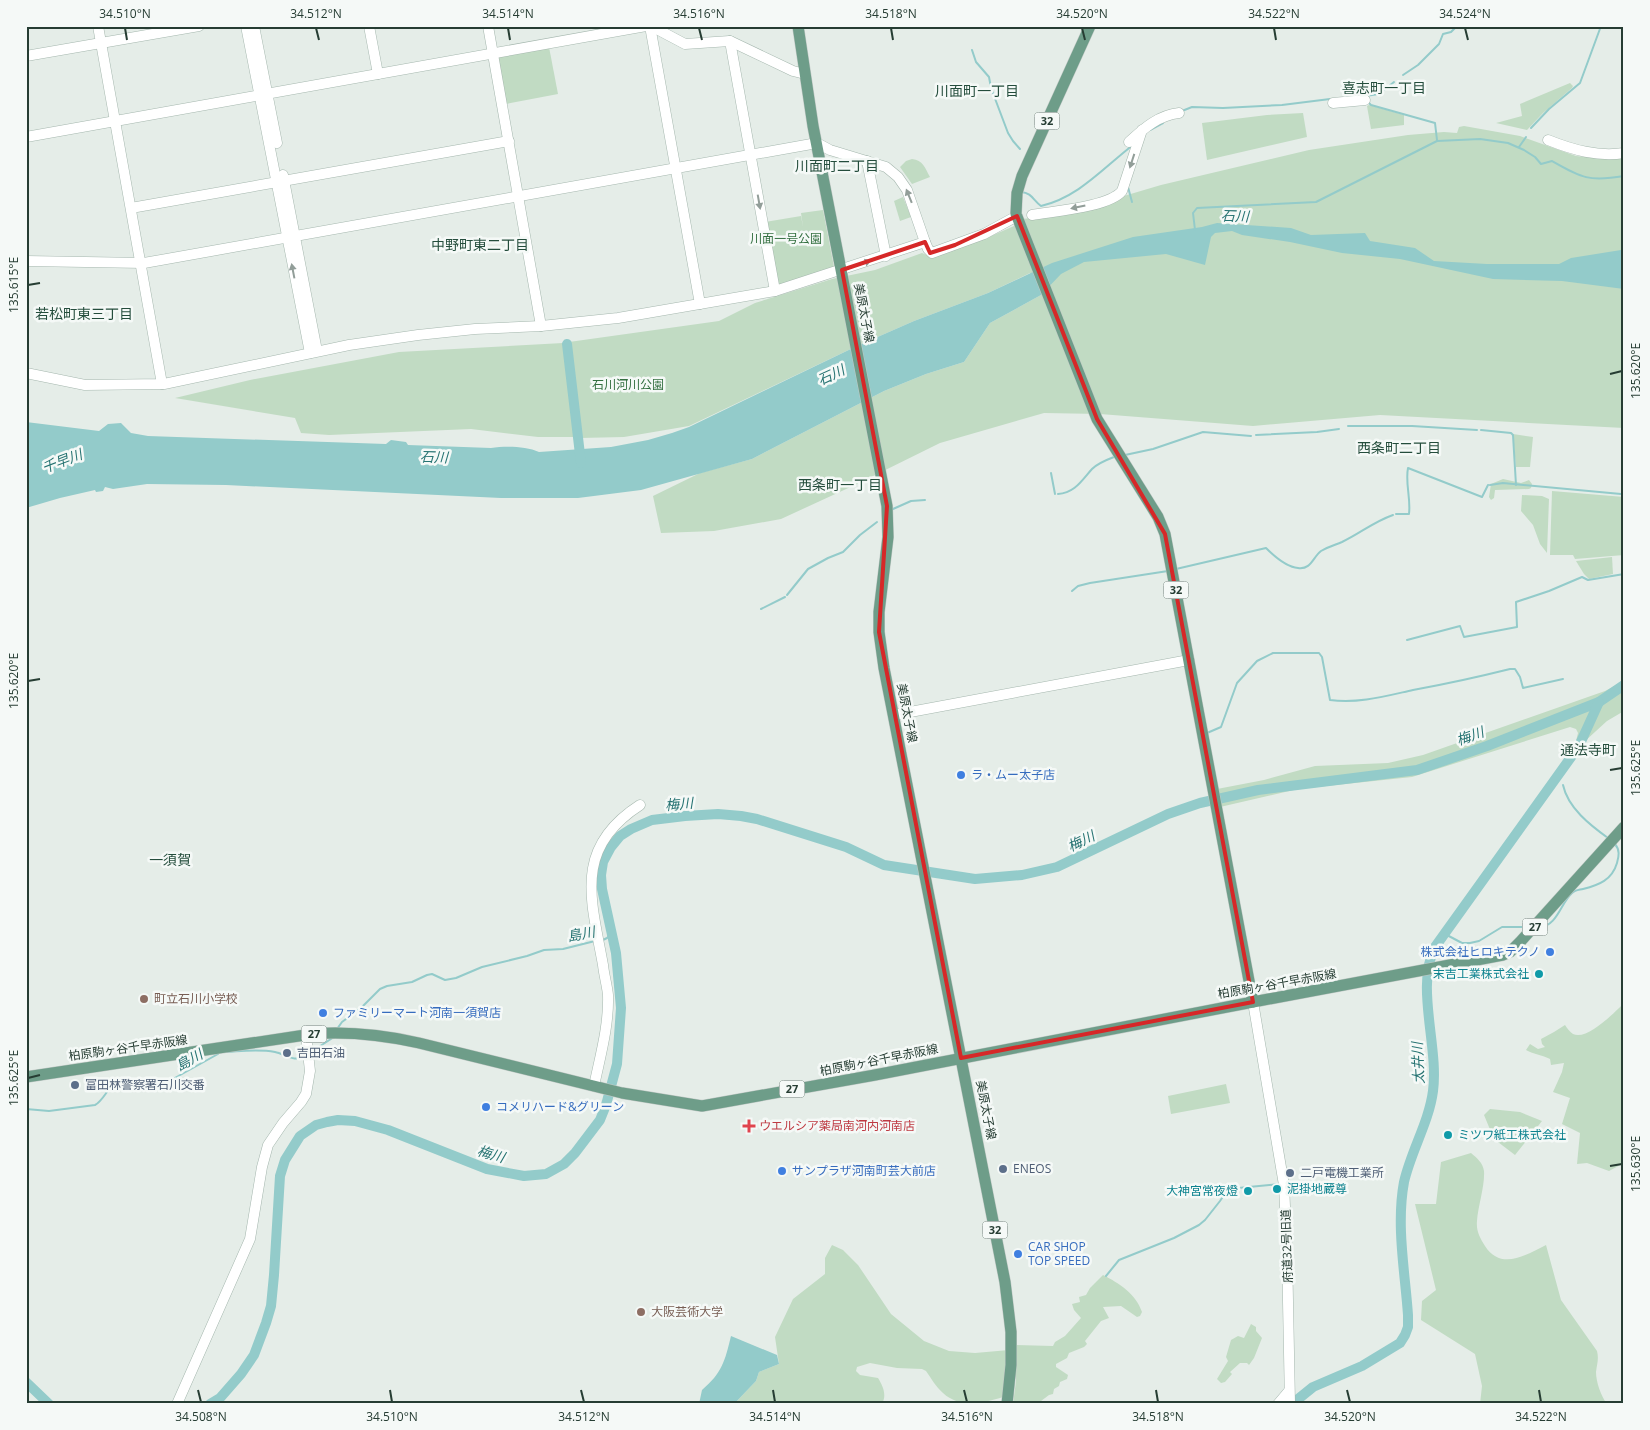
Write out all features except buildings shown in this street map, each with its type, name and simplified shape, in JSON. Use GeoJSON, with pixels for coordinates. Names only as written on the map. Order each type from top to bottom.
{"type":"FeatureCollection","features":[{"type":"Feature","properties":{"kind":"main road","name":"美原太子線"},"geometry":{"type":"LineString","coordinates":[[798,26],[817,143],[887,506],[888,537],[879,612],[879,632],[1006,1290],[1011,1332],[1011,1365],[1007,1404]]}},
{"type":"Feature","properties":{"kind":"main road","name":"32"},"geometry":{"type":"LineString","coordinates":[[1090,26],[1022,176],[1017,193],[1017,218],[1095,413],[1108,438],[1162,526],[1168,546],[1253,1002]]}},
{"type":"Feature","properties":{"kind":"main road","name":"柏原駒ヶ谷千早赤阪線"},"geometry":{"type":"LineString","coordinates":[[26,1077],[306,1035],[347,1032],[386,1036],[622,1093],[702,1106],[1503,955],[1510,952],[1617,836]]}},
{"type":"Feature","properties":{"kind":"street"},"geometry":{"type":"LineString","coordinates":[[98,26],[162,384]]}},
{"type":"Feature","properties":{"kind":"street"},"geometry":{"type":"LineString","coordinates":[[26,56],[199,26]]}},
{"type":"Feature","properties":{"kind":"street"},"geometry":{"type":"LineString","coordinates":[[246,26],[264,94]]}},
{"type":"Feature","properties":{"kind":"street"},"geometry":{"type":"LineString","coordinates":[[254,26],[264,94],[313,352]]}},
{"type":"Feature","properties":{"kind":"street"},"geometry":{"type":"LineString","coordinates":[[369,26],[378,74]]}},
{"type":"Feature","properties":{"kind":"street"},"geometry":{"type":"LineString","coordinates":[[488,26],[541,326]]}},
{"type":"Feature","properties":{"kind":"street"},"geometry":{"type":"LineString","coordinates":[[26,137],[646,26]]}},
{"type":"Feature","properties":{"kind":"street"},"geometry":{"type":"LineString","coordinates":[[650,26],[685,44],[730,41],[793,72],[805,74]]}},
{"type":"Feature","properties":{"kind":"street"},"geometry":{"type":"LineString","coordinates":[[650,26],[700,304]]}},
{"type":"Feature","properties":{"kind":"street"},"geometry":{"type":"LineString","coordinates":[[730,41],[775,291]]}},
{"type":"Feature","properties":{"kind":"street"},"geometry":{"type":"LineString","coordinates":[[1333,103],[1364,100]]}},
{"type":"Feature","properties":{"kind":"street"},"geometry":{"type":"LineString","coordinates":[[1129,142],[1155,121],[1170,114],[1179,113]]}},
{"type":"Feature","properties":{"kind":"street"},"geometry":{"type":"LineString","coordinates":[[1032,215],[1113,199],[1122,190],[1142,130]]}},
{"type":"Feature","properties":{"kind":"street"},"geometry":{"type":"LineString","coordinates":[[1548,140],[1584,152],[1624,153]]}},
{"type":"Feature","properties":{"kind":"street"},"geometry":{"type":"LineString","coordinates":[[131,208],[509,141]]}},
{"type":"Feature","properties":{"kind":"street"},"geometry":{"type":"LineString","coordinates":[[26,261],[140,263],[817,143],[830,150],[886,167],[898,177],[907,190],[925,242],[928,249],[932,252],[984,234],[1017,218]]}},
{"type":"Feature","properties":{"kind":"street"},"geometry":{"type":"LineString","coordinates":[[868,161],[886,256]]}},
{"type":"Feature","properties":{"kind":"street"},"geometry":{"type":"LineString","coordinates":[[26,373],[85,385],[162,384],[313,352],[418,335],[618,318],[775,291],[925,242]]}},
{"type":"Feature","properties":{"kind":"street"},"geometry":{"type":"LineString","coordinates":[[894,715],[1189,660]]}},
{"type":"Feature","properties":{"kind":"street"},"geometry":{"type":"LineString","coordinates":[[596,1087],[606,1024],[608,995],[591,900],[592,868],[603,839],[622,817],[640,805]]}},
{"type":"Feature","properties":{"kind":"street","name":"府道32号旧道"},"geometry":{"type":"LineString","coordinates":[[1253,1002],[1284,1185],[1290,1397]]}},
{"type":"Feature","properties":{"kind":"street"},"geometry":{"type":"LineString","coordinates":[[177,1404],[250,1239],[262,1167],[268,1145],[306,1094],[310,1071],[306,1035]]}},
{"type":"Feature","properties":{"kind":"street"},"geometry":{"type":"LineString","coordinates":[[1278,1404],[1290,1397]]}},
{"type":"Feature","properties":{"kind":"highlighted area"},"geometry":{"type":"Polygon","coordinates":[[[1017,216],[1097,419],[1165,534],[1253,1002],[961,1058],[879,632],[887,506],[842,270],[925,242],[930,253],[955,245],[1017,216]]]}},
{"type":"Feature","properties":{"kind":"green space"},"geometry":{"type":"Polygon","coordinates":[[[549,47],[558,94],[506,104],[499,56],[549,47]]]}},
{"type":"Feature","properties":{"kind":"green space"},"geometry":{"type":"Polygon","coordinates":[[[1570,83],[1573,86],[1572,88],[1543,113],[1527,130],[1496,123],[1522,116],[1520,104],[1570,83]]]}},
{"type":"Feature","properties":{"kind":"green space"},"geometry":{"type":"Polygon","coordinates":[[[1367,106],[1404,115],[1404,125],[1371,129],[1367,106]]]}},
{"type":"Feature","properties":{"kind":"green space"},"geometry":{"type":"Polygon","coordinates":[[[1303,113],[1307,137],[1207,160],[1202,123],[1267,115],[1303,113]]]}},
{"type":"Feature","properties":{"kind":"green space","name":"石川河川公園"},"geometry":{"type":"Polygon","coordinates":[[[1464,126],[1520,136],[1576,156],[1606,159],[1624,157],[1624,428],[1380,415],[1253,426],[1100,414],[1044,413],[940,443],[781,519],[714,531],[661,533],[653,496],[700,473],[752,459],[884,391],[926,374],[964,362],[990,323],[1041,295],[1030,273],[988,293],[914,321],[857,346],[689,426],[624,437],[580,438],[569,342],[719,321],[755,303],[832,279],[875,270],[922,253],[931,257],[982,240],[1014,226],[1022,219],[1043,217],[1080,209],[1161,185],[1309,150],[1408,135],[1444,132],[1457,133],[1459,127],[1464,126]]]}},
{"type":"Feature","properties":{"kind":"green space"},"geometry":{"type":"Polygon","coordinates":[[[912,159],[921,163],[930,177],[912,184],[900,167],[906,161],[912,159]]]}},
{"type":"Feature","properties":{"kind":"green space"},"geometry":{"type":"Polygon","coordinates":[[[903,197],[911,217],[900,221],[894,201],[903,197]]]}},
{"type":"Feature","properties":{"kind":"green space","name":"川面一号公園"},"geometry":{"type":"Polygon","coordinates":[[[823,210],[834,267],[780,287],[777,284],[765,222],[801,216],[803,227],[801,213],[823,210]]]}},
{"type":"Feature","properties":{"kind":"green space"},"geometry":{"type":"Polygon","coordinates":[[[563,343],[574,437],[538,437],[471,429],[329,435],[301,433],[295,418],[175,398],[250,380],[399,352],[563,343]]]}},
{"type":"Feature","properties":{"kind":"green space"},"geometry":{"type":"Polygon","coordinates":[[[1513,434],[1533,437],[1530,467],[1516,467],[1513,434]]]}},
{"type":"Feature","properties":{"kind":"green space"},"geometry":{"type":"Polygon","coordinates":[[[1503,479],[1521,483],[1529,480],[1532,484],[1529,489],[1495,490],[1494,498],[1491,500],[1489,497],[1491,484],[1503,479]]]}},
{"type":"Feature","properties":{"kind":"green space"},"geometry":{"type":"Polygon","coordinates":[[[1552,491],[1624,497],[1624,555],[1575,559],[1573,555],[1550,555],[1552,491]]]}},
{"type":"Feature","properties":{"kind":"green space"},"geometry":{"type":"Polygon","coordinates":[[[1522,495],[1542,496],[1549,499],[1547,553],[1540,544],[1533,525],[1521,511],[1522,495]]]}},
{"type":"Feature","properties":{"kind":"green space"},"geometry":{"type":"Polygon","coordinates":[[[1612,557],[1613,574],[1589,579],[1576,561],[1612,557]]]}},
{"type":"Feature","properties":{"kind":"green space"},"geometry":{"type":"Polygon","coordinates":[[[1624,681],[1624,711],[1607,721],[1584,742],[1576,741],[1578,733],[1576,729],[1570,727],[1412,777],[1298,789],[1220,807],[1217,789],[1264,780],[1315,766],[1388,763],[1423,755],[1605,691],[1624,681]]]}},
{"type":"Feature","properties":{"kind":"green space"},"geometry":{"type":"Polygon","coordinates":[[[1624,1003],[1624,1163],[1609,1171],[1587,1163],[1577,1164],[1580,1133],[1562,1124],[1570,1098],[1553,1092],[1564,1063],[1551,1065],[1550,1059],[1526,1050],[1530,1044],[1538,1049],[1545,1047],[1541,1039],[1565,1025],[1573,1034],[1579,1035],[1593,1030],[1624,1003]]]}},
{"type":"Feature","properties":{"kind":"green space"},"geometry":{"type":"Polygon","coordinates":[[[1226,1084],[1230,1103],[1171,1114],[1168,1096],[1226,1084]]]}},
{"type":"Feature","properties":{"kind":"green space"},"geometry":{"type":"Polygon","coordinates":[[[1490,1109],[1520,1112],[1542,1121],[1515,1155],[1494,1139],[1484,1115],[1490,1109]]]}},
{"type":"Feature","properties":{"kind":"green space"},"geometry":{"type":"Polygon","coordinates":[[[1471,1153],[1481,1163],[1484,1171],[1477,1225],[1485,1246],[1491,1254],[1498,1258],[1514,1259],[1546,1245],[1561,1300],[1597,1351],[1597,1380],[1607,1404],[1480,1404],[1482,1386],[1475,1354],[1421,1320],[1422,1301],[1436,1290],[1415,1204],[1436,1204],[1441,1162],[1471,1153]]]}},
{"type":"Feature","properties":{"kind":"green space"},"geometry":{"type":"Polygon","coordinates":[[[832,1245],[843,1250],[858,1265],[891,1314],[924,1341],[949,1351],[975,1353],[1009,1350],[1003,1397],[980,1403],[964,1403],[950,1398],[943,1393],[926,1371],[922,1369],[897,1368],[870,1363],[857,1367],[856,1371],[860,1375],[878,1378],[884,1391],[882,1404],[734,1404],[756,1381],[759,1372],[779,1364],[775,1337],[793,1299],[825,1274],[825,1258],[832,1245]]]}},
{"type":"Feature","properties":{"kind":"green space"},"geometry":{"type":"Polygon","coordinates":[[[1103,1275],[1121,1285],[1131,1294],[1142,1312],[1140,1316],[1137,1317],[1121,1306],[1103,1307],[1109,1318],[1101,1321],[1085,1341],[1087,1344],[1084,1347],[1069,1353],[1067,1358],[1056,1364],[1056,1367],[1068,1375],[1067,1379],[1060,1382],[1059,1386],[1054,1389],[1053,1394],[1037,1404],[1013,1404],[1016,1381],[1016,1345],[1053,1346],[1081,1318],[1074,1310],[1072,1304],[1080,1302],[1079,1297],[1086,1295],[1103,1275]]]}},
{"type":"Feature","properties":{"kind":"green space"},"geometry":{"type":"Polygon","coordinates":[[[1251,1324],[1256,1327],[1256,1331],[1262,1338],[1254,1358],[1249,1365],[1247,1363],[1240,1363],[1230,1372],[1232,1374],[1225,1382],[1221,1383],[1217,1379],[1228,1361],[1226,1357],[1231,1340],[1238,1336],[1244,1338],[1251,1324]]]}},
{"type":"Feature","properties":{"kind":"water"},"geometry":{"type":"Polygon","coordinates":[[[1217,223],[1291,228],[1311,235],[1365,233],[1370,241],[1415,248],[1434,261],[1487,264],[1559,264],[1571,258],[1624,250],[1624,289],[1562,281],[1493,279],[1400,259],[1342,253],[1290,242],[1242,235],[1232,231],[1215,233],[1211,237],[1205,265],[1166,254],[1084,262],[1061,274],[1041,295],[990,323],[964,362],[926,374],[884,391],[752,459],[641,490],[578,498],[501,498],[226,485],[147,484],[113,489],[105,487],[103,491],[96,492],[95,490],[26,508],[26,422],[99,431],[108,424],[121,423],[131,433],[148,436],[386,444],[391,440],[406,442],[408,445],[515,447],[539,452],[611,447],[648,440],[689,427],[857,346],[914,321],[988,293],[1052,263],[1133,237],[1217,223]]]}},
{"type":"Feature","properties":{"kind":"water"},"geometry":{"type":"Polygon","coordinates":[[[731,1336],[777,1355],[779,1364],[759,1372],[756,1381],[734,1404],[699,1404],[702,1390],[714,1378],[722,1366],[731,1336]]]}},
{"type":"Feature","properties":{"kind":"waterway"},"geometry":{"type":"LineString","coordinates":[[1403,75],[1418,65],[1439,44],[1443,34],[1451,32],[1457,26]]}},
{"type":"Feature","properties":{"kind":"waterway"},"geometry":{"type":"LineString","coordinates":[[1531,128],[1549,109],[1580,83],[1601,26]]}},
{"type":"Feature","properties":{"kind":"waterway"},"geometry":{"type":"LineString","coordinates":[[972,50],[976,62],[989,77],[991,88],[1008,133],[1020,149]]}},
{"type":"Feature","properties":{"kind":"waterway"},"geometry":{"type":"LineString","coordinates":[[1365,96],[1379,94],[1394,82]]}},
{"type":"Feature","properties":{"kind":"waterway"},"geometry":{"type":"LineString","coordinates":[[1182,111],[1192,107],[1223,108],[1282,105],[1330,99]]}},
{"type":"Feature","properties":{"kind":"waterway"},"geometry":{"type":"LineString","coordinates":[[1368,102],[1371,105],[1435,123],[1437,140]]}},
{"type":"Feature","properties":{"kind":"waterway"},"geometry":{"type":"LineString","coordinates":[[1150,130],[1163,123]]}},
{"type":"Feature","properties":{"kind":"waterway"},"geometry":{"type":"LineString","coordinates":[[1519,147],[1526,137]]}},
{"type":"Feature","properties":{"kind":"waterway","name":"石川"},"geometry":{"type":"LineString","coordinates":[[1195,230],[1193,213],[1197,208],[1316,202],[1437,141],[1480,139],[1508,143],[1524,150],[1535,157],[1541,164],[1552,161],[1586,177],[1602,179],[1624,176]]}},
{"type":"Feature","properties":{"kind":"waterway"},"geometry":{"type":"LineString","coordinates":[[1021,192],[1030,195],[1041,206],[1055,202],[1090,181],[1133,145]]}},
{"type":"Feature","properties":{"kind":"waterway"},"geometry":{"type":"LineString","coordinates":[[1128,187],[1132,202]]}},
{"type":"Feature","properties":{"kind":"waterway"},"geometry":{"type":"LineString","coordinates":[[567,344],[581,463]]}},
{"type":"Feature","properties":{"kind":"waterway"},"geometry":{"type":"LineString","coordinates":[[1348,426],[1412,426],[1477,430]]}},
{"type":"Feature","properties":{"kind":"waterway"},"geometry":{"type":"LineString","coordinates":[[1256,435],[1339,429]]}},
{"type":"Feature","properties":{"kind":"waterway"},"geometry":{"type":"LineString","coordinates":[[1481,430],[1511,433],[1513,435],[1516,485]]}},
{"type":"Feature","properties":{"kind":"waterway"},"geometry":{"type":"LineString","coordinates":[[1125,455],[1153,449],[1203,432],[1251,436]]}},
{"type":"Feature","properties":{"kind":"waterway"},"geometry":{"type":"LineString","coordinates":[[1058,494],[1074,489],[1094,467],[1114,457]]}},
{"type":"Feature","properties":{"kind":"waterway"},"geometry":{"type":"LineString","coordinates":[[1396,514],[1409,514],[1408,468],[1482,497],[1488,485]]}},
{"type":"Feature","properties":{"kind":"waterway"},"geometry":{"type":"LineString","coordinates":[[1051,473],[1055,494]]}},
{"type":"Feature","properties":{"kind":"waterway"},"geometry":{"type":"LineString","coordinates":[[1490,485],[1503,483],[1621,494]]}},
{"type":"Feature","properties":{"kind":"waterway"},"geometry":{"type":"LineString","coordinates":[[893,509],[911,501],[925,500]]}},
{"type":"Feature","properties":{"kind":"waterway"},"geometry":{"type":"LineString","coordinates":[[1176,569],[1266,548],[1276,558],[1294,567],[1302,568],[1309,565],[1321,551],[1393,515]]}},
{"type":"Feature","properties":{"kind":"waterway"},"geometry":{"type":"LineString","coordinates":[[787,595],[808,569],[843,552],[877,522]]}},
{"type":"Feature","properties":{"kind":"waterway"},"geometry":{"type":"LineString","coordinates":[[1072,591],[1078,586],[1090,583],[1168,571]]}},
{"type":"Feature","properties":{"kind":"waterway"},"geometry":{"type":"LineString","coordinates":[[1407,640],[1460,626],[1464,637],[1517,627],[1516,602],[1582,577],[1588,580],[1624,574]]}},
{"type":"Feature","properties":{"kind":"waterway"},"geometry":{"type":"LineString","coordinates":[[761,609],[785,597]]}},
{"type":"Feature","properties":{"kind":"waterway"},"geometry":{"type":"LineString","coordinates":[[1207,733],[1221,727],[1237,683],[1257,661],[1273,653],[1319,653],[1322,657],[1330,700],[1340,701],[1382,697],[1510,669],[1515,669],[1520,677],[1523,688],[1563,679]]}},
{"type":"Feature","properties":{"kind":"waterway","name":"梅川"},"geometry":{"type":"LineString","coordinates":[[210,1404],[220,1398],[241,1374],[254,1355],[266,1323],[271,1306],[274,1275],[280,1176],[285,1160],[300,1136],[316,1125],[338,1120],[355,1121],[388,1130],[487,1169],[524,1176],[546,1174],[564,1164],[575,1153],[600,1120],[617,1064],[621,1008],[616,953],[602,889],[601,875],[603,862],[611,847],[620,836],[631,829],[652,820],[685,816],[718,814],[741,816],[757,819],[846,847],[884,865],[975,879],[1022,875],[1057,867],[1168,814],[1200,803],[1258,790],[1417,770],[1487,746],[1599,702],[1624,685]]}},
{"type":"Feature","properties":{"kind":"waterway","name":"太井川"},"geometry":{"type":"LineString","coordinates":[[1292,1404],[1313,1387],[1362,1366],[1400,1343],[1405,1335],[1408,1327],[1408,1315],[1401,1232],[1402,1198],[1407,1170],[1428,1114],[1433,1091],[1433,1055],[1427,998],[1429,963],[1435,947],[1579,746],[1599,702]]}},
{"type":"Feature","properties":{"kind":"waterway"},"geometry":{"type":"LineString","coordinates":[[1563,785],[1575,808],[1587,822],[1608,838]]}},
{"type":"Feature","properties":{"kind":"waterway"},"geometry":{"type":"LineString","coordinates":[[1539,928],[1555,919],[1573,892],[1594,886],[1612,874],[1618,858],[1617,846],[1615,844]]}},
{"type":"Feature","properties":{"kind":"waterway"},"geometry":{"type":"LineString","coordinates":[[1445,934],[1462,943],[1470,943],[1479,941],[1502,927],[1526,927]]}},
{"type":"Feature","properties":{"kind":"waterway","name":"島川"},"geometry":{"type":"LineString","coordinates":[[603,940],[612,933]]}},
{"type":"Feature","properties":{"kind":"waterway","name":"島川"},"geometry":{"type":"LineString","coordinates":[[337,1029],[342,1022],[362,1007],[380,989],[387,986],[412,982],[432,974],[445,980],[456,978],[482,967],[544,950],[563,949],[595,941]]}},
{"type":"Feature","properties":{"kind":"waterway","name":"島川"},"geometry":{"type":"LineString","coordinates":[[311,1052],[334,1037]]}},
{"type":"Feature","properties":{"kind":"waterway","name":"島川"},"geometry":{"type":"LineString","coordinates":[[227,1052],[251,1050],[275,1052],[298,1059],[305,1056]]}},
{"type":"Feature","properties":{"kind":"waterway","name":"島川"},"geometry":{"type":"LineString","coordinates":[[26,1109],[49,1111],[95,1105],[115,1083],[149,1084],[154,1082],[164,1084],[218,1054]]}},
{"type":"Feature","properties":{"kind":"waterway"},"geometry":{"type":"LineString","coordinates":[[1106,1276],[1119,1260],[1174,1238],[1199,1225],[1205,1220],[1228,1189],[1280,1184]]}},
{"type":"Feature","properties":{"kind":"waterway","name":"梅川"},"geometry":{"type":"LineString","coordinates":[[26,1382],[49,1404]]}},
{"type":"Feature","properties":{"kind":"place","name":"ラ・ムー太子店"},"geometry":{"type":"Point","coordinates":[961,775]}},
{"type":"Feature","properties":{"kind":"place","name":"株式会社ヒロキテクノ"},"geometry":{"type":"Point","coordinates":[1550,952]}},
{"type":"Feature","properties":{"kind":"place","name":"末吉工業株式会社"},"geometry":{"type":"Point","coordinates":[1539,974]}},
{"type":"Feature","properties":{"kind":"place","name":"町立石川小学校"},"geometry":{"type":"Point","coordinates":[144,999]}},
{"type":"Feature","properties":{"kind":"place","name":"ファミリーマート河南一須賀店"},"geometry":{"type":"Point","coordinates":[323,1013]}},
{"type":"Feature","properties":{"kind":"place","name":"吉田石油"},"geometry":{"type":"Point","coordinates":[287,1053]}},
{"type":"Feature","properties":{"kind":"place","name":"富田林警察署石川交番"},"geometry":{"type":"Point","coordinates":[75,1085]}},
{"type":"Feature","properties":{"kind":"place","name":"コメリハード&グリーン"},"geometry":{"type":"Point","coordinates":[486,1107]}},
{"type":"Feature","properties":{"kind":"place","name":"ウエルシア薬局南河内河南店"},"geometry":{"type":"Point","coordinates":[749,1126]}},
{"type":"Feature","properties":{"kind":"place","name":"ミツワ紙工株式会社"},"geometry":{"type":"Point","coordinates":[1448,1135]}},
{"type":"Feature","properties":{"kind":"place","name":"ENEOS"},"geometry":{"type":"Point","coordinates":[1003,1169]}},
{"type":"Feature","properties":{"kind":"place","name":"サンプラザ河南町芸大前店"},"geometry":{"type":"Point","coordinates":[782,1171]}},
{"type":"Feature","properties":{"kind":"place","name":"二戸電機工業所"},"geometry":{"type":"Point","coordinates":[1290,1173]}},
{"type":"Feature","properties":{"kind":"place","name":"泥掛地蔵尊"},"geometry":{"type":"Point","coordinates":[1277,1189]}},
{"type":"Feature","properties":{"kind":"place","name":"大神宮常夜燈"},"geometry":{"type":"Point","coordinates":[1248,1191]}},
{"type":"Feature","properties":{"kind":"place","name":"CAR SHOP TOP SPEED"},"geometry":{"type":"Point","coordinates":[1018,1254]}},
{"type":"Feature","properties":{"kind":"place","name":"大阪芸術大学"},"geometry":{"type":"Point","coordinates":[641,1312]}},
{"type":"Feature","properties":{"kind":"district","name":"喜志町一丁目"},"geometry":{"type":"Point","coordinates":[1384,88]}},
{"type":"Feature","properties":{"kind":"district","name":"川面町一丁目"},"geometry":{"type":"Point","coordinates":[977,91]}},
{"type":"Feature","properties":{"kind":"district","name":"川面町二丁目"},"geometry":{"type":"Point","coordinates":[837,166]}},
{"type":"Feature","properties":{"kind":"district","name":"中野町東二丁目"},"geometry":{"type":"Point","coordinates":[480,245]}},
{"type":"Feature","properties":{"kind":"district","name":"若松町東三丁目"},"geometry":{"type":"Point","coordinates":[84,314]}},
{"type":"Feature","properties":{"kind":"district","name":"西条町二丁目"},"geometry":{"type":"Point","coordinates":[1399,448]}},
{"type":"Feature","properties":{"kind":"district","name":"西条町一丁目"},"geometry":{"type":"Point","coordinates":[840,485]}},
{"type":"Feature","properties":{"kind":"district","name":"通法寺町"},"geometry":{"type":"Point","coordinates":[1588,750]}},
{"type":"Feature","properties":{"kind":"district","name":"一須賀"},"geometry":{"type":"Point","coordinates":[170,860]}},
{"type":"Feature","properties":{"kind":"water label","name":"千早川"},"geometry":{"type":"Point","coordinates":[62,461]}}]}
